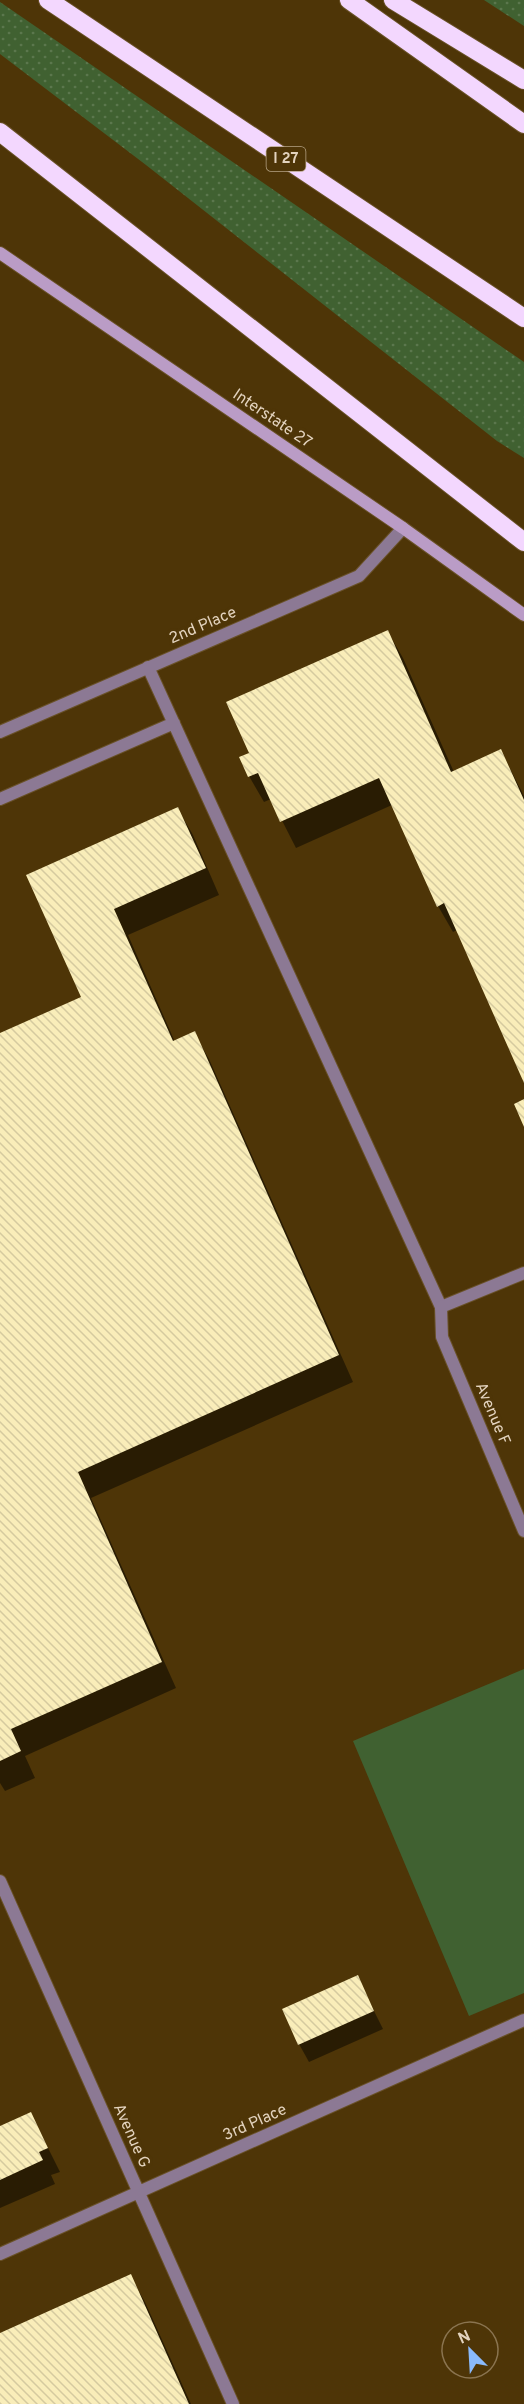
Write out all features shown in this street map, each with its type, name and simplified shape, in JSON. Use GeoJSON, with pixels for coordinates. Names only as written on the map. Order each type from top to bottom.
{"type":"FeatureCollection","features":[{"type":"Feature","properties":{"kind":"highway","name":"I 27"},"geometry":{"type":"LineString","coordinates":[[48,0],[524,318]]}},
{"type":"Feature","properties":{"kind":"highway"},"geometry":{"type":"LineString","coordinates":[[350,0],[524,124]]}},
{"type":"Feature","properties":{"kind":"highway"},"geometry":{"type":"LineString","coordinates":[[393,0],[524,80]]}},
{"type":"Feature","properties":{"kind":"highway"},"geometry":{"type":"LineString","coordinates":[[0,132],[524,542]]}},
{"type":"Feature","properties":{"kind":"main road","name":"Interstate 27"},"geometry":{"type":"LineString","coordinates":[[0,253],[403,528],[524,615]]}},
{"type":"Feature","properties":{"kind":"street","name":"2nd Place"},"geometry":{"type":"LineString","coordinates":[[0,732],[359,576],[403,528]]}},
{"type":"Feature","properties":{"kind":"street"},"geometry":{"type":"LineString","coordinates":[[148,667],[441,1307],[524,1273]]}},
{"type":"Feature","properties":{"kind":"street"},"geometry":{"type":"LineString","coordinates":[[0,798],[174,723]]}},
{"type":"Feature","properties":{"kind":"street","name":"Avenue F"},"geometry":{"type":"LineString","coordinates":[[441,1307],[442,1337],[524,1530]]}},
{"type":"Feature","properties":{"kind":"street","name":"Avenue G"},"geometry":{"type":"LineString","coordinates":[[0,1881],[233,2404]]}},
{"type":"Feature","properties":{"kind":"street","name":"3rd Place"},"geometry":{"type":"LineString","coordinates":[[0,2254],[524,2020]]}},
{"type":"Feature","properties":{"kind":"green space"},"geometry":{"type":"Polygon","coordinates":[[[484,0],[524,0],[524,26],[484,0]]]}},
{"type":"Feature","properties":{"kind":"green space"},"geometry":{"type":"Polygon","coordinates":[[[0,2],[524,362],[524,458],[497,441],[146,165],[0,54],[0,2]]]}},
{"type":"Feature","properties":{"kind":"green space"},"geometry":{"type":"Polygon","coordinates":[[[524,1669],[524,1993],[469,2016],[353,1741],[524,1669]]]}},
{"type":"Feature","properties":{"kind":"building"},"geometry":{"type":"Polygon","coordinates":[[[388,630],[451,772],[501,749],[524,800],[524,1083],[444,903],[437,907],[379,778],[280,822],[258,773],[248,777],[239,757],[249,753],[226,702],[388,630]]]}},
{"type":"Feature","properties":{"kind":"building"},"geometry":{"type":"Polygon","coordinates":[[[178,807],[206,868],[114,909],[173,1041],[195,1031],[339,1355],[78,1472],[162,1662],[11,1729],[21,1751],[0,1761],[0,1033],[81,997],[26,875],[178,807]]]}},
{"type":"Feature","properties":{"kind":"building"},"geometry":{"type":"Polygon","coordinates":[[[524,1099],[524,1127],[514,1104],[524,1099]]]}},
{"type":"Feature","properties":{"kind":"building"},"geometry":{"type":"Polygon","coordinates":[[[358,1975],[374,2011],[298,2045],[282,2009],[358,1975]]]}},
{"type":"Feature","properties":{"kind":"building"},"geometry":{"type":"Polygon","coordinates":[[[31,2112],[48,2148],[39,2152],[43,2160],[0,2180],[0,2126],[31,2112]]]}},
{"type":"Feature","properties":{"kind":"building"},"geometry":{"type":"Polygon","coordinates":[[[131,2274],[189,2404],[0,2404],[0,2333],[131,2274]]]}}]}
